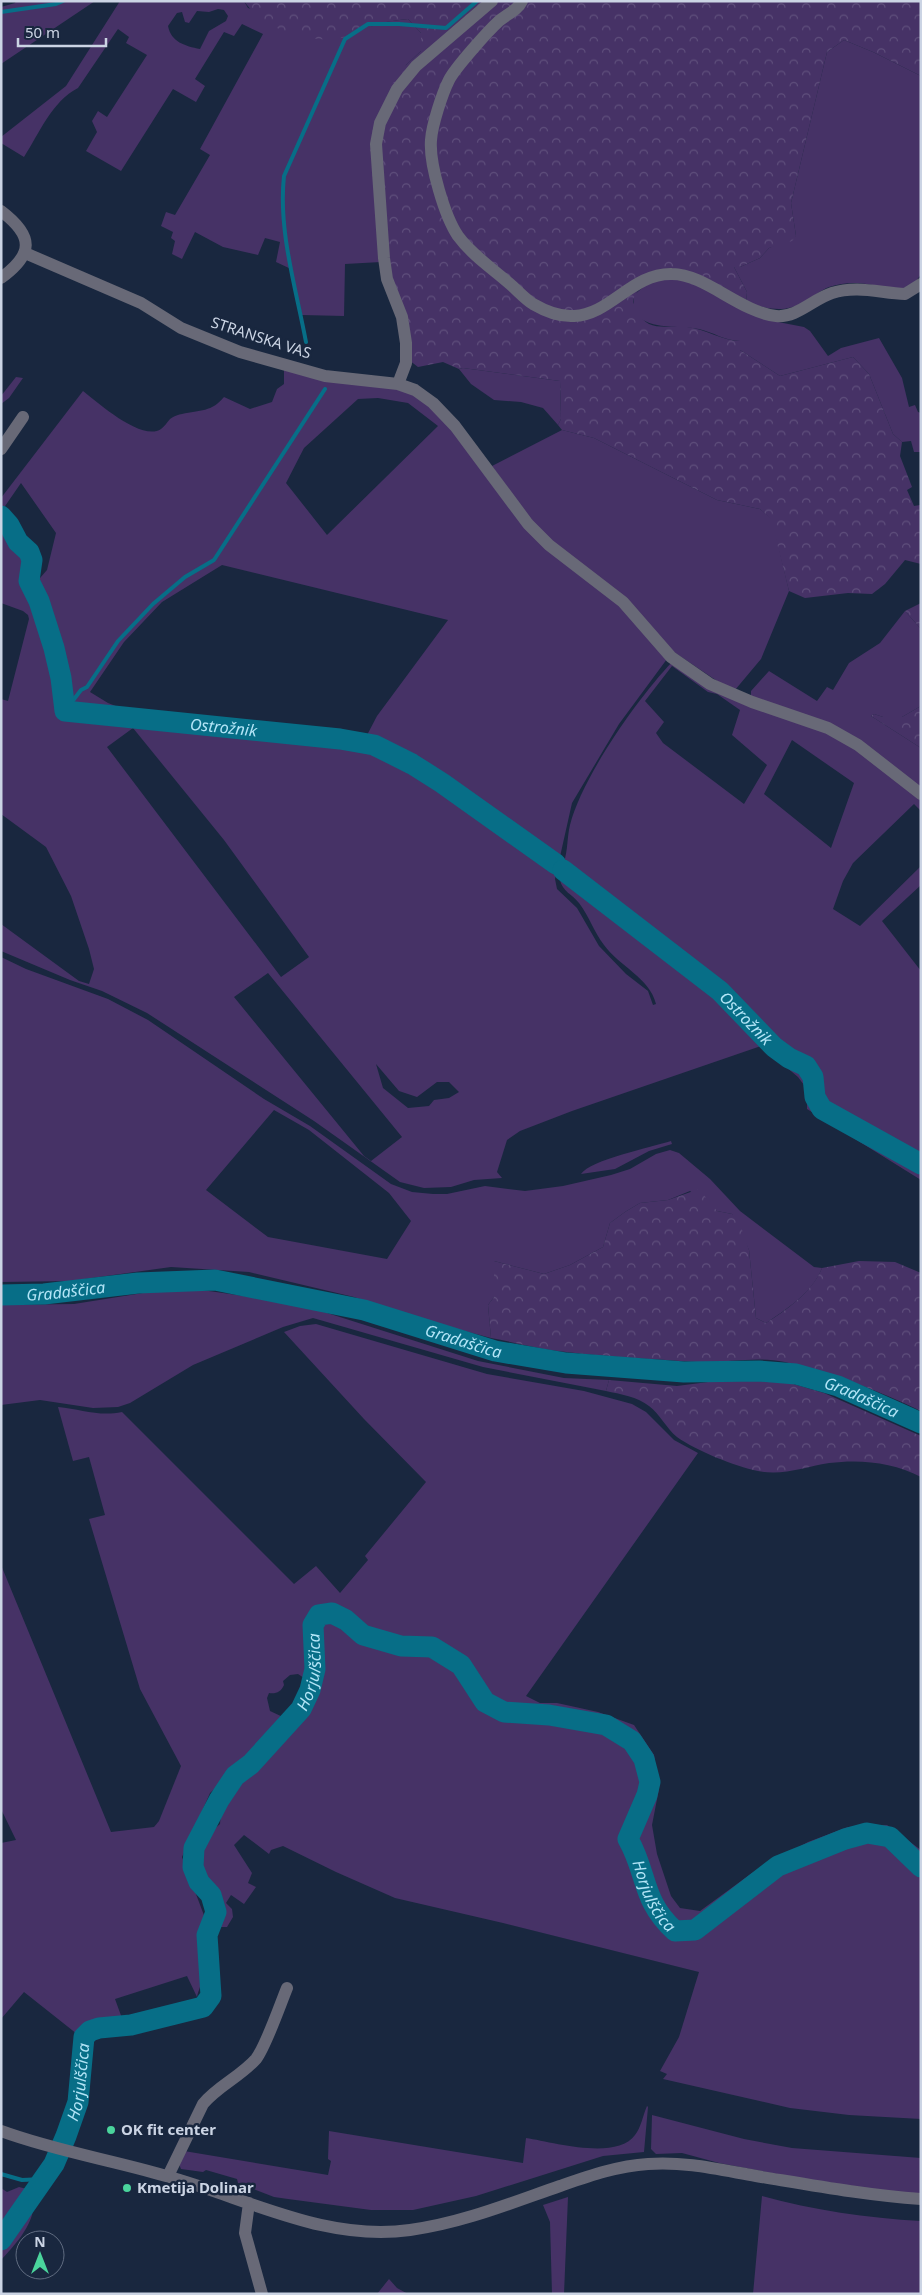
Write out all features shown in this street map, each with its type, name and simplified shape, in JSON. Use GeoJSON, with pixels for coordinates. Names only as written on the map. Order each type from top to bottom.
{"type":"FeatureCollection","features":[{"type":"Feature","properties":{"kind":"street"},"geometry":{"type":"LineString","coordinates":[[398,384],[406,363],[406,343],[402,317],[387,279],[384,258],[376,144],[380,123],[397,89],[416,66],[492,1]]}},
{"type":"Feature","properties":{"kind":"street"},"geometry":{"type":"LineString","coordinates":[[522,1],[517,9],[498,21],[449,80],[431,140],[434,174],[458,236],[472,252],[532,304],[554,314],[574,316],[593,312],[640,281],[657,275],[674,273],[694,279],[755,311],[776,316],[794,314],[832,293],[852,289],[871,289],[905,294],[921,284]]}},
{"type":"Feature","properties":{"kind":"street"},"geometry":{"type":"LineString","coordinates":[[1,211],[21,229],[27,241],[26,253],[18,265],[1,278]]}},
{"type":"Feature","properties":{"kind":"street","name":"STRANSKA VAS"},"geometry":{"type":"LineString","coordinates":[[26,253],[140,303],[181,328],[240,352],[325,376],[398,384],[415,390],[432,403],[455,426],[528,524],[549,545],[623,602],[671,657],[710,684],[752,702],[828,728],[858,745],[921,794]]}},
{"type":"Feature","properties":{"kind":"street"},"geometry":{"type":"LineString","coordinates":[[1,448],[23,417]]}},
{"type":"Feature","properties":{"kind":"street"},"geometry":{"type":"LineString","coordinates":[[168,2176],[203,2104],[210,2095],[236,2077],[256,2058],[287,1988]]}},
{"type":"Feature","properties":{"kind":"street"},"geometry":{"type":"LineString","coordinates":[[1,2131],[44,2145],[168,2176],[285,2216],[330,2228],[384,2232],[408,2230],[460,2220],[594,2174],[649,2164],[681,2164],[883,2196],[921,2199]]}},
{"type":"Feature","properties":{"kind":"street"},"geometry":{"type":"LineString","coordinates":[[249,2203],[245,2233],[262,2294]]}},
{"type":"Feature","properties":{"kind":"green space"},"geometry":{"type":"Polygon","coordinates":[[[16,1],[95,1],[1,64],[1,7],[16,1]]]}},
{"type":"Feature","properties":{"kind":"green space"},"geometry":{"type":"Polygon","coordinates":[[[120,1],[244,1],[248,8],[349,35],[383,22],[408,19],[421,33],[421,51],[406,65],[377,221],[381,262],[345,264],[344,316],[302,315],[291,269],[276,262],[280,242],[265,238],[258,255],[223,247],[195,232],[182,259],[172,254],[175,241],[171,238],[173,232],[161,226],[166,212],[175,215],[210,155],[200,149],[263,34],[242,24],[234,36],[224,32],[195,79],[205,86],[196,102],[173,89],[121,171],[86,151],[97,132],[92,121],[98,111],[107,117],[147,55],[126,43],[129,37],[118,29],[78,88],[53,109],[24,157],[1,143],[1,137],[66,86],[120,1]],[[224,10],[197,11],[189,23],[185,22],[182,12],[177,13],[168,26],[175,40],[200,49],[209,31],[226,21],[228,16],[224,10]]]}},
{"type":"Feature","properties":{"kind":"green space"},"geometry":{"type":"Polygon","coordinates":[[[244,1],[921,1],[921,76],[844,40],[827,52],[791,203],[796,236],[792,241],[769,248],[760,258],[740,267],[734,267],[747,292],[746,302],[695,284],[683,287],[665,277],[650,283],[637,292],[633,302],[637,312],[649,324],[663,327],[694,328],[727,339],[740,341],[740,350],[780,376],[853,357],[869,374],[893,434],[902,442],[900,456],[912,487],[907,490],[914,506],[920,505],[921,507],[921,564],[905,560],[885,584],[872,594],[848,593],[805,598],[789,591],[771,519],[760,509],[717,500],[594,438],[562,430],[558,425],[561,419],[560,381],[459,369],[443,362],[418,367],[405,357],[377,221],[369,140],[389,89],[406,65],[421,51],[421,33],[408,19],[381,23],[341,38],[315,39],[274,27],[252,11],[244,1]]]}},
{"type":"Feature","properties":{"kind":"green space"},"geometry":{"type":"Polygon","coordinates":[[[844,40],[921,76],[921,274],[915,283],[897,291],[880,286],[846,283],[826,288],[790,308],[761,307],[746,302],[747,292],[734,267],[740,267],[760,258],[769,248],[796,236],[791,203],[827,52],[844,40]]]}},
{"type":"Feature","properties":{"kind":"green space"},"geometry":{"type":"Polygon","coordinates":[[[665,277],[695,284],[773,321],[804,327],[810,331],[828,356],[841,348],[879,338],[902,378],[909,407],[915,405],[918,412],[921,413],[921,452],[914,452],[911,441],[902,442],[893,434],[869,374],[853,357],[780,376],[740,350],[740,341],[729,340],[704,330],[656,325],[646,322],[639,316],[634,307],[634,295],[648,283],[665,277]]]}},
{"type":"Feature","properties":{"kind":"green space"},"geometry":{"type":"Polygon","coordinates":[[[284,369],[401,389],[416,395],[448,424],[515,514],[622,608],[667,659],[619,724],[572,803],[555,879],[557,889],[577,908],[599,946],[626,974],[648,991],[653,1005],[656,1004],[653,995],[641,979],[604,945],[579,903],[561,884],[560,877],[570,825],[586,784],[628,717],[658,677],[672,662],[832,733],[880,765],[921,800],[921,811],[914,804],[853,863],[843,881],[833,909],[860,926],[921,866],[921,885],[882,921],[921,971],[921,1180],[807,1109],[807,1089],[798,1077],[761,1046],[572,1111],[520,1131],[507,1140],[497,1172],[502,1178],[474,1180],[451,1187],[424,1188],[400,1182],[314,1121],[147,1013],[102,991],[70,980],[1,951],[1,924],[79,981],[89,984],[94,969],[71,896],[46,847],[1,814],[1,699],[8,701],[29,619],[28,615],[23,611],[1,603],[1,498],[83,391],[120,419],[132,426],[153,432],[161,429],[174,417],[210,408],[224,397],[250,409],[272,402],[277,389],[284,384],[284,369]],[[378,398],[358,399],[304,448],[286,483],[327,535],[438,426],[408,403],[378,398]],[[21,483],[3,509],[36,555],[33,577],[40,578],[47,570],[56,533],[21,483]],[[222,565],[162,602],[124,642],[90,692],[108,703],[136,714],[365,739],[377,716],[448,620],[222,565]],[[672,666],[645,701],[664,722],[656,733],[663,743],[744,804],[767,765],[732,735],[740,710],[717,694],[708,692],[672,666]],[[133,728],[107,747],[281,977],[309,957],[224,840],[133,728]],[[792,740],[764,794],[831,848],[854,783],[792,740]],[[268,973],[234,997],[364,1156],[371,1161],[402,1137],[268,973]],[[376,1064],[383,1088],[408,1108],[429,1106],[434,1100],[449,1098],[459,1092],[449,1082],[437,1082],[417,1097],[399,1091],[376,1064]]]}},
{"type":"Feature","properties":{"kind":"green space"},"geometry":{"type":"Polygon","coordinates":[[[459,369],[560,381],[561,419],[558,425],[543,408],[521,402],[494,400],[471,384],[459,369]]]}},
{"type":"Feature","properties":{"kind":"green space"},"geometry":{"type":"Polygon","coordinates":[[[16,377],[23,378],[9,398],[1,404],[1,396],[16,377]]]}},
{"type":"Feature","properties":{"kind":"green space"},"geometry":{"type":"Polygon","coordinates":[[[562,430],[594,438],[717,500],[760,509],[772,519],[789,591],[761,659],[735,690],[726,687],[674,652],[567,555],[530,520],[492,466],[562,430]]]}},
{"type":"Feature","properties":{"kind":"green space"},"geometry":{"type":"Polygon","coordinates":[[[921,603],[921,629],[905,611],[921,603]]]}},
{"type":"Feature","properties":{"kind":"green space"},"geometry":{"type":"Polygon","coordinates":[[[905,611],[921,629],[921,706],[902,717],[883,717],[874,714],[871,716],[921,748],[921,789],[871,750],[751,696],[751,691],[769,671],[817,701],[827,687],[833,690],[849,663],[880,643],[905,611]]]}},
{"type":"Feature","properties":{"kind":"green space"},"geometry":{"type":"Polygon","coordinates":[[[921,706],[921,748],[871,716],[874,714],[883,717],[902,717],[921,706]]]}},
{"type":"Feature","properties":{"kind":"green space"},"geometry":{"type":"Polygon","coordinates":[[[1,957],[26,969],[108,999],[148,1020],[264,1099],[310,1126],[391,1184],[412,1192],[447,1194],[485,1186],[525,1191],[563,1186],[630,1169],[656,1154],[670,1150],[679,1153],[710,1179],[740,1211],[814,1267],[822,1268],[812,1285],[791,1306],[766,1323],[756,1318],[749,1250],[732,1214],[717,1211],[690,1191],[668,1200],[640,1203],[625,1212],[610,1223],[603,1247],[570,1265],[544,1274],[494,1261],[494,1297],[488,1305],[491,1338],[431,1322],[354,1297],[249,1272],[171,1267],[70,1281],[1,1282],[1,957]],[[274,1110],[206,1190],[268,1237],[387,1259],[411,1221],[389,1193],[309,1130],[274,1110]]]}},
{"type":"Feature","properties":{"kind":"green space"},"geometry":{"type":"Polygon","coordinates":[[[671,1141],[672,1144],[649,1151],[615,1169],[581,1174],[608,1159],[671,1141]]]}},
{"type":"Feature","properties":{"kind":"green space"},"geometry":{"type":"Polygon","coordinates":[[[699,1189],[717,1211],[732,1214],[740,1224],[749,1250],[756,1318],[766,1323],[791,1306],[806,1292],[822,1268],[859,1261],[895,1262],[921,1273],[921,1411],[888,1396],[820,1371],[774,1360],[698,1362],[610,1356],[549,1350],[491,1338],[488,1305],[494,1297],[494,1261],[544,1274],[570,1265],[603,1247],[610,1223],[640,1203],[668,1200],[699,1189]]]}},
{"type":"Feature","properties":{"kind":"green space"},"geometry":{"type":"Polygon","coordinates":[[[168,1289],[209,1291],[299,1304],[478,1361],[564,1378],[609,1380],[606,1391],[483,1367],[313,1318],[283,1327],[193,1365],[130,1403],[118,1407],[93,1408],[40,1400],[1,1405],[1,1305],[74,1304],[168,1289]]]}},
{"type":"Feature","properties":{"kind":"green space"},"geometry":{"type":"Polygon","coordinates":[[[316,1324],[487,1374],[584,1391],[632,1404],[646,1412],[674,1440],[698,1453],[526,1696],[540,1703],[557,1703],[598,1712],[634,1725],[654,1755],[659,1789],[652,1825],[657,1854],[671,1896],[680,1908],[700,1911],[752,1873],[808,1842],[848,1827],[887,1825],[921,1850],[921,2119],[849,2115],[790,2108],[663,2079],[667,2074],[660,2071],[679,2037],[699,1972],[395,1898],[283,1846],[271,1850],[269,1854],[244,1835],[234,1845],[252,1873],[248,1883],[256,1887],[244,1904],[231,1895],[226,1903],[232,1909],[233,1917],[227,1927],[218,1927],[219,1906],[214,1893],[204,1884],[198,1853],[202,1840],[220,1824],[221,1811],[234,1783],[230,1775],[210,1793],[182,1857],[205,1918],[200,1940],[202,1980],[197,1997],[187,1976],[115,1999],[123,2021],[87,2024],[77,2034],[24,1992],[1,2019],[1,1843],[16,1840],[1,1809],[1,1565],[111,1832],[154,1827],[159,1821],[181,1766],[140,1689],[89,1519],[105,1515],[89,1457],[73,1461],[58,1407],[106,1414],[122,1412],[294,1584],[316,1566],[340,1593],[368,1560],[365,1556],[426,1482],[364,1419],[284,1332],[300,1326],[316,1324]],[[298,1674],[290,1675],[283,1681],[284,1685],[280,1691],[269,1693],[267,1698],[270,1711],[285,1718],[303,1691],[304,1678],[298,1674]]]}},
{"type":"Feature","properties":{"kind":"green space"},"geometry":{"type":"Polygon","coordinates":[[[609,1380],[677,1386],[716,1381],[756,1380],[790,1383],[824,1393],[921,1436],[921,1477],[888,1465],[853,1461],[776,1472],[758,1471],[738,1466],[705,1453],[677,1437],[653,1409],[640,1400],[606,1391],[609,1380]]]}},
{"type":"Feature","properties":{"kind":"green space"},"geometry":{"type":"Polygon","coordinates":[[[647,2106],[644,2152],[603,2156],[476,2196],[413,2210],[371,2210],[274,2197],[238,2183],[237,2179],[206,2170],[203,2172],[181,2169],[179,2164],[184,2151],[328,2175],[331,2161],[328,2159],[329,2131],[523,2163],[526,2138],[584,2148],[614,2147],[626,2143],[637,2132],[647,2106]]]}},
{"type":"Feature","properties":{"kind":"green space"},"geometry":{"type":"Polygon","coordinates":[[[652,2115],[744,2139],[792,2148],[921,2158],[921,2194],[892,2192],[793,2177],[719,2163],[682,2153],[656,2154],[651,2149],[652,2115]]]}},
{"type":"Feature","properties":{"kind":"green space"},"geometry":{"type":"Polygon","coordinates":[[[19,2187],[27,2189],[32,2198],[33,2207],[27,2227],[25,2230],[15,2230],[15,2244],[1,2260],[1,2188],[7,2192],[19,2187]]]}},
{"type":"Feature","properties":{"kind":"green space"},"geometry":{"type":"Polygon","coordinates":[[[762,2196],[840,2213],[921,2221],[921,2294],[753,2294],[762,2196]]]}},
{"type":"Feature","properties":{"kind":"green space"},"geometry":{"type":"Polygon","coordinates":[[[568,2197],[564,2294],[552,2294],[550,2222],[543,2205],[568,2197]]]}},
{"type":"Feature","properties":{"kind":"green space"},"geometry":{"type":"Polygon","coordinates":[[[389,2279],[397,2288],[408,2294],[377,2294],[389,2279]]]}},
{"type":"Feature","properties":{"kind":"waterway"},"geometry":{"type":"LineString","coordinates":[[1,12],[56,4],[63,1]]}},
{"type":"Feature","properties":{"kind":"waterway"},"geometry":{"type":"LineString","coordinates":[[306,342],[286,238],[283,197],[284,176],[345,39],[368,24],[399,24],[446,28],[477,1]]}},
{"type":"Feature","properties":{"kind":"waterway"},"geometry":{"type":"LineString","coordinates":[[65,711],[81,690],[87,687],[118,641],[153,604],[185,577],[214,560],[325,389]]}},
{"type":"Feature","properties":{"kind":"waterway","name":"Ostrožnik"},"geometry":{"type":"LineString","coordinates":[[1,516],[9,525],[18,542],[29,552],[32,560],[29,581],[39,601],[54,648],[61,678],[65,711],[340,739],[374,745],[412,764],[442,783],[556,864]]}},
{"type":"Feature","properties":{"kind":"waterway","name":"Ostrožnik"},"geometry":{"type":"LineString","coordinates":[[563,870],[720,991],[774,1047],[789,1058],[806,1066],[813,1077],[815,1097],[822,1109],[921,1164]]}},
{"type":"Feature","properties":{"kind":"waterway","name":"Gradaščica"},"geometry":{"type":"LineString","coordinates":[[1,1295],[44,1294],[138,1283],[215,1280],[364,1310],[495,1351],[566,1363],[684,1372],[759,1371],[796,1374],[838,1386],[921,1423]]}},
{"type":"Feature","properties":{"kind":"waterway","name":"Horjulščica"},"geometry":{"type":"LineString","coordinates":[[1,2240],[54,2164],[66,2136],[78,2102],[84,2037],[90,2031],[99,2028],[131,2025],[203,2007],[211,1996],[207,1935],[216,1912],[211,1895],[199,1882],[193,1867],[194,1848],[219,1800],[235,1776],[251,1764],[301,1709],[310,1690],[315,1669],[313,1625],[319,1615],[332,1613],[346,1620],[363,1635],[401,1646],[432,1647],[461,1665],[485,1702],[504,1712],[549,1715],[606,1725],[632,1741],[644,1759],[650,1782],[647,1795],[628,1839],[650,1897],[664,1920],[675,1931],[695,1930],[778,1866],[845,1839],[867,1833],[890,1837],[921,1867]]}},
{"type":"Feature","properties":{"kind":"waterway"},"geometry":{"type":"LineString","coordinates":[[1,2174],[22,2180],[43,2179]]}},
{"type":"Feature","properties":{"kind":"place","name":"OK fit center"},"geometry":{"type":"Point","coordinates":[111,2130]}},
{"type":"Feature","properties":{"kind":"place","name":"Kmetija Dolinar"},"geometry":{"type":"Point","coordinates":[127,2188]}}]}
